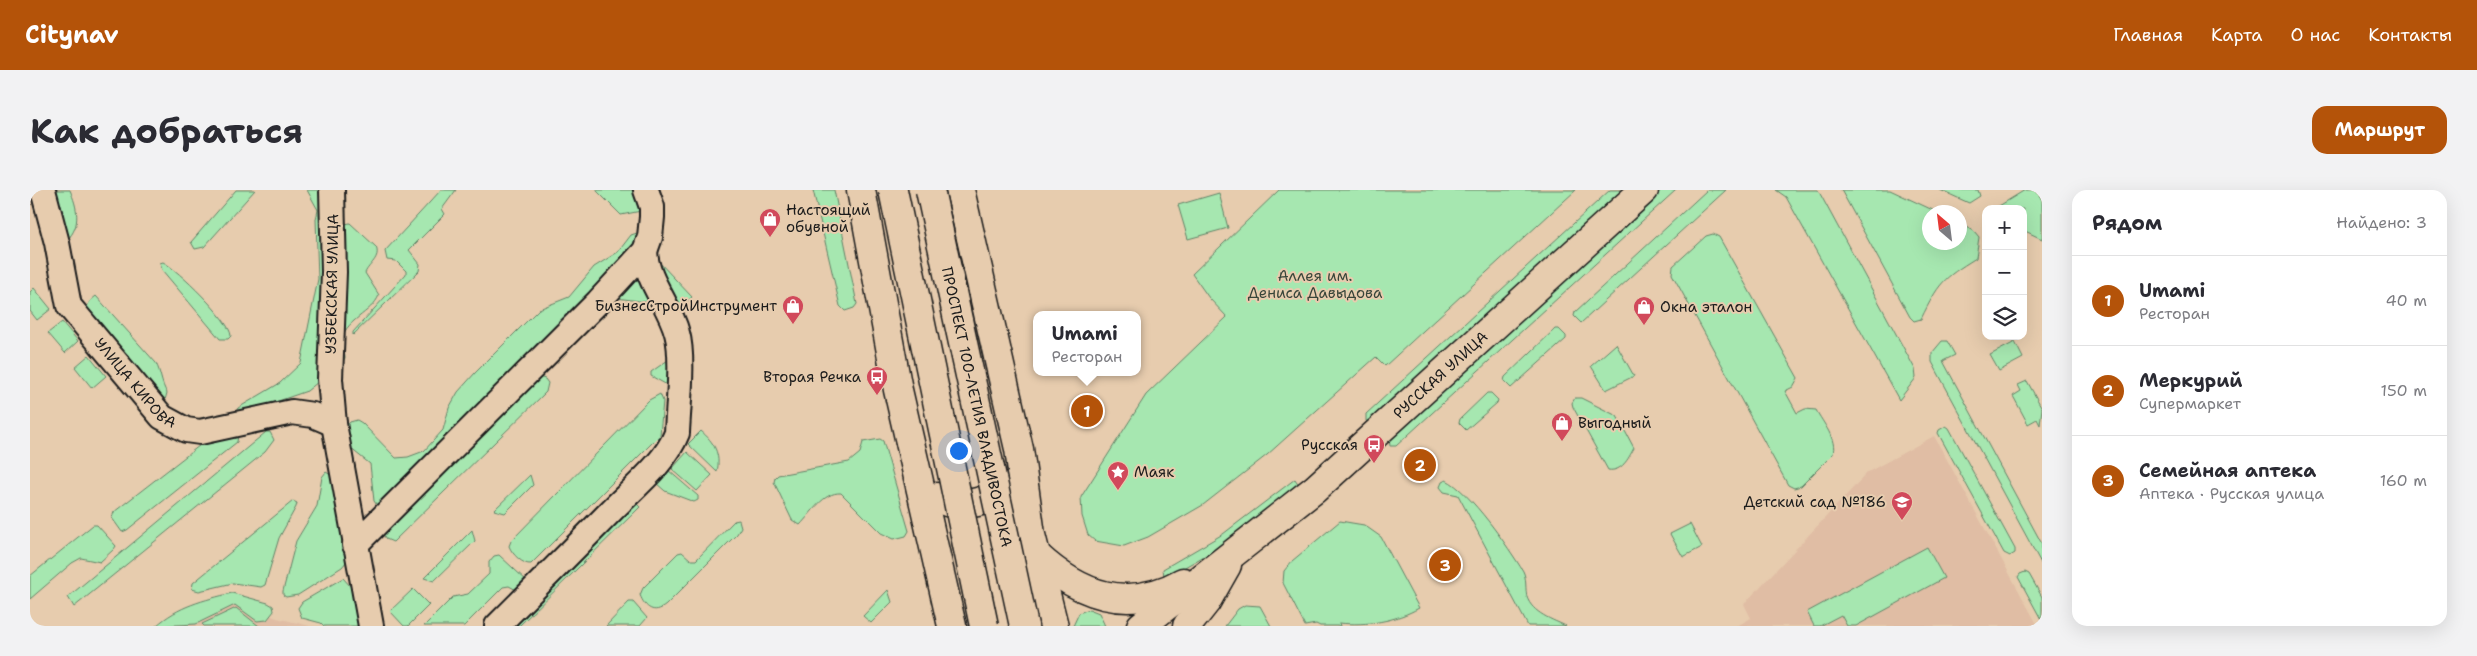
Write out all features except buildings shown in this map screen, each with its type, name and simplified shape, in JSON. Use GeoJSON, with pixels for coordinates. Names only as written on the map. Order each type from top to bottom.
{"type":"FeatureCollection","features":[{"type":"Feature","properties":{"kind":"main road"},"geometry":{"type":"LineString","coordinates":[[861,190],[889,348],[952,626]]}},
{"type":"Feature","properties":{"kind":"main road"},"geometry":{"type":"LineString","coordinates":[[892,190],[984,626]]}},
{"type":"Feature","properties":{"kind":"main road","name":"ПРОСПЕКТ 100-ЛЕТИЯ ВЛАДИВОСТОКА"},"geometry":{"type":"LineString","coordinates":[[930,190],[1024,626]]}},
{"type":"Feature","properties":{"kind":"main road"},"geometry":{"type":"LineString","coordinates":[[960,190],[1019,449],[1031,535],[1054,626]]}},
{"type":"Feature","properties":{"kind":"main road","name":"РУССКАЯ УЛИЦА"},"geometry":{"type":"LineString","coordinates":[[1141,626],[1315,490],[1644,190]]}},
{"type":"Feature","properties":{"kind":"main road"},"geometry":{"type":"LineString","coordinates":[[920,484],[943,501],[977,504],[1004,492],[1024,477]]}},
{"type":"Feature","properties":{"kind":"main road"},"geometry":{"type":"LineString","coordinates":[[1036,555],[1055,572],[1080,588],[1100,596],[1130,597],[1166,592],[1233,554]]}},
{"type":"Feature","properties":{"kind":"main road","name":"РУССКАЯ УЛИЦА"},"geometry":{"type":"LineString","coordinates":[[1187,626],[1206,602],[1233,554]]}},
{"type":"Feature","properties":{"kind":"street","name":"УЛИЦА КИРОВА"},"geometry":{"type":"LineString","coordinates":[[43,190],[57,243],[69,306],[162,416],[186,430],[200,432],[292,412],[313,415],[334,424]]}},
{"type":"Feature","properties":{"kind":"street","name":"УЗБЕКСКАЯ УЛИЦА"},"geometry":{"type":"LineString","coordinates":[[332,190],[334,272],[330,378],[334,424],[355,545],[372,626]]}},
{"type":"Feature","properties":{"kind":"street"},"geometry":{"type":"LineString","coordinates":[[355,545],[598,302],[645,251],[650,236],[652,217],[652,207],[646,190]]}},
{"type":"Feature","properties":{"kind":"street"},"geometry":{"type":"LineString","coordinates":[[497,626],[641,481],[667,452],[674,440],[679,374],[677,333],[650,273],[645,251]]}},
{"type":"Feature","properties":{"kind":"shaded area","name":"Детский сад №186"},"geometry":{"type":"Polygon","coordinates":[[[1934,436],[2038,626],[1737,626],[1751,618],[1744,604],[1868,472],[1934,436]]]}},
{"type":"Feature","properties":{"kind":"shaded area"},"geometry":{"type":"Polygon","coordinates":[[[233,602],[277,618],[310,626],[185,626],[199,612],[233,602]]]}},
{"type":"Feature","properties":{"kind":"green space"},"geometry":{"type":"Polygon","coordinates":[[[49,190],[70,190],[77,216],[75,228],[67,240],[49,190]]]}},
{"type":"Feature","properties":{"kind":"green space"},"geometry":{"type":"Polygon","coordinates":[[[236,190],[255,190],[204,247],[195,249],[191,242],[236,190]]]}},
{"type":"Feature","properties":{"kind":"green space"},"geometry":{"type":"Polygon","coordinates":[[[307,190],[329,190],[324,377],[307,391],[238,415],[235,413],[238,408],[280,383],[301,363],[318,279],[316,219],[318,210],[307,190]]]}},
{"type":"Feature","properties":{"kind":"green space"},"geometry":{"type":"Polygon","coordinates":[[[441,190],[456,190],[442,209],[445,214],[409,250],[420,264],[419,271],[353,335],[353,332],[406,274],[406,271],[396,261],[387,260],[385,251],[441,190]]]}},
{"type":"Feature","properties":{"kind":"green space"},"geometry":{"type":"Polygon","coordinates":[[[596,190],[640,190],[641,211],[621,215],[596,190]]]}},
{"type":"Feature","properties":{"kind":"green space"},"geometry":{"type":"Polygon","coordinates":[[[813,190],[834,190],[857,304],[854,308],[845,311],[840,306],[813,190]]]}},
{"type":"Feature","properties":{"kind":"green space","name":"Аллея им. Дениса Давыдова"},"geometry":{"type":"Polygon","coordinates":[[[1279,190],[1576,190],[1385,366],[1376,357],[1267,455],[1203,505],[1148,537],[1124,546],[1095,541],[1088,535],[1082,516],[1081,497],[1146,395],[1227,317],[1209,298],[1192,274],[1279,190]]]}},
{"type":"Feature","properties":{"kind":"green space"},"geometry":{"type":"Polygon","coordinates":[[[1610,190],[1625,190],[1370,422],[1366,421],[1366,414],[1610,190]]]}},
{"type":"Feature","properties":{"kind":"green space"},"geometry":{"type":"Polygon","coordinates":[[[1661,190],[1676,190],[1396,446],[1390,446],[1389,439],[1661,190]]]}},
{"type":"Feature","properties":{"kind":"green space"},"geometry":{"type":"Polygon","coordinates":[[[1707,190],[1726,190],[1581,323],[1574,316],[1575,312],[1707,190]]]}},
{"type":"Feature","properties":{"kind":"green space"},"geometry":{"type":"Polygon","coordinates":[[[1776,190],[1818,190],[1915,369],[1916,378],[1899,400],[1786,197],[1776,190]]]}},
{"type":"Feature","properties":{"kind":"green space"},"geometry":{"type":"Polygon","coordinates":[[[1841,190],[1890,190],[1922,205],[1922,250],[1967,250],[1967,227],[1979,237],[1976,258],[1942,283],[1932,297],[1921,319],[1914,321],[1910,317],[1841,190]]]}},
{"type":"Feature","properties":{"kind":"green space"},"geometry":{"type":"Polygon","coordinates":[[[1940,190],[1978,190],[1980,196],[1969,203],[1940,190]]]}},
{"type":"Feature","properties":{"kind":"green space"},"geometry":{"type":"Polygon","coordinates":[[[2025,190],[2036,190],[2042,200],[2042,239],[2027,232],[2027,205],[2001,205],[2025,190]]]}},
{"type":"Feature","properties":{"kind":"green space"},"geometry":{"type":"Polygon","coordinates":[[[1219,193],[1228,228],[1188,239],[1178,205],[1219,193]]]}},
{"type":"Feature","properties":{"kind":"green space"},"geometry":{"type":"Polygon","coordinates":[[[350,223],[376,247],[376,258],[365,273],[379,295],[371,307],[347,328],[343,335],[342,344],[345,358],[339,367],[342,227],[350,223]]]}},
{"type":"Feature","properties":{"kind":"green space"},"geometry":{"type":"Polygon","coordinates":[[[637,233],[644,239],[381,511],[374,501],[370,464],[350,448],[345,428],[350,422],[357,420],[362,423],[396,458],[408,457],[424,451],[443,430],[449,408],[458,392],[475,373],[539,309],[569,297],[594,267],[618,252],[631,235],[637,233]]]}},
{"type":"Feature","properties":{"kind":"green space"},"geometry":{"type":"Polygon","coordinates":[[[1713,234],[1719,237],[1798,378],[1793,387],[1785,391],[1797,413],[1805,409],[1816,410],[1831,437],[1834,448],[1833,454],[1801,486],[1794,488],[1788,485],[1672,274],[1673,266],[1706,236],[1713,234]]]}},
{"type":"Feature","properties":{"kind":"green space"},"geometry":{"type":"Polygon","coordinates":[[[658,261],[692,297],[681,307],[659,285],[658,261]]]}},
{"type":"Feature","properties":{"kind":"green space"},"geometry":{"type":"Polygon","coordinates":[[[163,262],[191,285],[213,308],[229,329],[231,336],[228,339],[220,339],[162,270],[160,263],[163,262]]]}},
{"type":"Feature","properties":{"kind":"green space"},"geometry":{"type":"Polygon","coordinates":[[[639,267],[655,303],[616,298],[639,267]]]}},
{"type":"Feature","properties":{"kind":"green space"},"geometry":{"type":"Polygon","coordinates":[[[34,288],[51,309],[37,320],[30,311],[30,292],[34,288]]]}},
{"type":"Feature","properties":{"kind":"green space"},"geometry":{"type":"Polygon","coordinates":[[[96,296],[156,363],[167,393],[165,400],[162,401],[84,312],[90,301],[96,296]]]}},
{"type":"Feature","properties":{"kind":"green space"},"geometry":{"type":"Polygon","coordinates":[[[62,322],[78,341],[65,353],[48,333],[62,322]]]}},
{"type":"Feature","properties":{"kind":"green space"},"geometry":{"type":"Polygon","coordinates":[[[1555,329],[1559,329],[1566,336],[1566,339],[1511,388],[1504,381],[1505,377],[1555,329]]]}},
{"type":"Feature","properties":{"kind":"green space"},"geometry":{"type":"Polygon","coordinates":[[[1942,341],[1947,341],[1955,355],[1943,361],[2042,544],[2042,565],[1932,362],[1932,353],[1942,341]]]}},
{"type":"Feature","properties":{"kind":"green space"},"geometry":{"type":"Polygon","coordinates":[[[2015,342],[2023,358],[1999,371],[1990,355],[2015,342]]]}},
{"type":"Feature","properties":{"kind":"green space"},"geometry":{"type":"Polygon","coordinates":[[[1616,344],[1634,376],[1606,390],[1591,366],[1616,344]]]}},
{"type":"Feature","properties":{"kind":"green space"},"geometry":{"type":"Polygon","coordinates":[[[89,355],[106,376],[92,388],[75,367],[89,355]]]}},
{"type":"Feature","properties":{"kind":"green space"},"geometry":{"type":"Polygon","coordinates":[[[668,360],[670,361],[669,386],[651,376],[651,372],[668,360]]]}},
{"type":"Feature","properties":{"kind":"green space"},"geometry":{"type":"Polygon","coordinates":[[[536,376],[545,379],[548,383],[546,392],[393,542],[386,539],[382,533],[536,376]]]}},
{"type":"Feature","properties":{"kind":"green space"},"geometry":{"type":"Polygon","coordinates":[[[2027,381],[2042,408],[2040,425],[2037,419],[2028,424],[2013,396],[2021,391],[2018,385],[2027,381]]]}},
{"type":"Feature","properties":{"kind":"green space"},"geometry":{"type":"Polygon","coordinates":[[[1487,393],[1491,393],[1498,400],[1497,403],[1466,430],[1459,423],[1460,419],[1487,393]]]}},
{"type":"Feature","properties":{"kind":"green space"},"geometry":{"type":"Polygon","coordinates":[[[660,394],[663,401],[660,435],[531,564],[525,563],[518,558],[509,546],[511,541],[649,400],[660,394]]]}},
{"type":"Feature","properties":{"kind":"green space"},"geometry":{"type":"Polygon","coordinates":[[[1575,398],[1581,398],[1617,416],[1634,448],[1621,467],[1608,470],[1573,407],[1572,403],[1575,398]]]}},
{"type":"Feature","properties":{"kind":"green space"},"geometry":{"type":"Polygon","coordinates":[[[1946,426],[1949,428],[2015,549],[2015,553],[2010,556],[2004,553],[1938,433],[1939,430],[1946,426]]]}},
{"type":"Feature","properties":{"kind":"green space"},"geometry":{"type":"Polygon","coordinates":[[[701,431],[713,444],[717,454],[717,472],[688,444],[701,431]]]}},
{"type":"Feature","properties":{"kind":"green space"},"geometry":{"type":"Polygon","coordinates":[[[266,432],[270,432],[274,440],[265,452],[74,607],[68,597],[266,432]]]}},
{"type":"Feature","properties":{"kind":"green space"},"geometry":{"type":"Polygon","coordinates":[[[238,435],[237,442],[127,530],[122,532],[112,518],[114,512],[204,442],[238,435]]]}},
{"type":"Feature","properties":{"kind":"green space"},"geometry":{"type":"Polygon","coordinates":[[[880,439],[883,441],[909,531],[906,536],[894,539],[881,533],[841,493],[829,496],[823,500],[800,525],[792,520],[774,482],[778,475],[849,462],[860,453],[863,442],[880,439]]]}},
{"type":"Feature","properties":{"kind":"green space"},"geometry":{"type":"Polygon","coordinates":[[[681,450],[681,453],[668,470],[698,496],[698,500],[694,502],[665,491],[656,483],[681,450]]]}},
{"type":"Feature","properties":{"kind":"green space"},"geometry":{"type":"Polygon","coordinates":[[[687,452],[712,475],[697,491],[672,469],[687,452]]]}},
{"type":"Feature","properties":{"kind":"green space"},"geometry":{"type":"Polygon","coordinates":[[[326,472],[334,477],[347,561],[342,567],[298,595],[286,597],[283,595],[283,591],[296,541],[317,506],[322,477],[326,472]]]}},
{"type":"Feature","properties":{"kind":"green space"},"geometry":{"type":"Polygon","coordinates":[[[530,475],[533,485],[505,513],[494,510],[530,475]]]}},
{"type":"Feature","properties":{"kind":"green space"},"geometry":{"type":"Polygon","coordinates":[[[1295,479],[1299,485],[1229,542],[1169,576],[1164,576],[1163,569],[1223,534],[1295,479]]]}},
{"type":"Feature","properties":{"kind":"green space"},"geometry":{"type":"Polygon","coordinates":[[[1446,480],[1456,486],[1477,508],[1508,549],[1523,571],[1527,597],[1533,607],[1538,612],[1566,626],[1528,626],[1458,495],[1444,492],[1440,487],[1442,482],[1446,480]]]}},
{"type":"Feature","properties":{"kind":"green space"},"geometry":{"type":"Polygon","coordinates":[[[632,499],[640,507],[519,626],[503,626],[632,499]]]}},
{"type":"Feature","properties":{"kind":"green space"},"geometry":{"type":"Polygon","coordinates":[[[293,501],[297,503],[296,507],[279,538],[265,585],[261,587],[233,583],[199,591],[192,589],[193,583],[293,501]]]}},
{"type":"Feature","properties":{"kind":"green space"},"geometry":{"type":"Polygon","coordinates":[[[739,520],[741,527],[737,534],[666,605],[654,610],[647,607],[640,595],[643,588],[678,553],[682,552],[691,560],[696,560],[734,521],[739,520]]]}},
{"type":"Feature","properties":{"kind":"green space"},"geometry":{"type":"Polygon","coordinates":[[[1340,521],[1364,525],[1381,537],[1419,608],[1381,622],[1339,623],[1340,626],[1320,626],[1316,624],[1305,626],[1283,583],[1284,571],[1292,561],[1340,521]]]}},
{"type":"Feature","properties":{"kind":"green space"},"geometry":{"type":"Polygon","coordinates":[[[1690,524],[1702,547],[1683,557],[1670,534],[1690,524]]]}},
{"type":"Feature","properties":{"kind":"green space"},"geometry":{"type":"Polygon","coordinates":[[[93,525],[97,525],[116,546],[114,549],[100,562],[81,558],[72,563],[30,599],[30,576],[93,525]]]}},
{"type":"Feature","properties":{"kind":"green space"},"geometry":{"type":"Polygon","coordinates":[[[472,530],[475,541],[434,581],[424,578],[472,530]]]}},
{"type":"Feature","properties":{"kind":"green space"},"geometry":{"type":"Polygon","coordinates":[[[1927,547],[1944,578],[1856,626],[1847,626],[1841,615],[1820,626],[1814,626],[1807,612],[1927,547]]]}},
{"type":"Feature","properties":{"kind":"green space"},"geometry":{"type":"Polygon","coordinates":[[[499,555],[528,582],[520,592],[509,586],[503,587],[464,626],[424,626],[453,597],[468,594],[489,574],[489,562],[494,556],[499,555]]]}},
{"type":"Feature","properties":{"kind":"green space"},"geometry":{"type":"Polygon","coordinates":[[[2025,572],[2029,574],[2042,597],[2042,621],[2018,577],[2025,572]]]}},
{"type":"Feature","properties":{"kind":"green space"},"geometry":{"type":"Polygon","coordinates":[[[343,578],[351,587],[359,626],[324,626],[321,623],[302,618],[298,608],[302,602],[343,578]]]}},
{"type":"Feature","properties":{"kind":"green space"},"geometry":{"type":"Polygon","coordinates":[[[413,589],[429,605],[408,626],[404,626],[390,611],[413,589]]]}},
{"type":"Feature","properties":{"kind":"green space"},"geometry":{"type":"Polygon","coordinates":[[[888,590],[892,602],[871,623],[863,616],[888,590]]]}},
{"type":"Feature","properties":{"kind":"green space"},"geometry":{"type":"Polygon","coordinates":[[[232,593],[268,603],[273,606],[274,611],[267,620],[257,621],[235,605],[196,624],[156,626],[173,613],[182,609],[201,601],[232,593]]]}},
{"type":"Feature","properties":{"kind":"green space"},"geometry":{"type":"Polygon","coordinates":[[[629,602],[633,602],[647,618],[640,626],[606,626],[629,602]]]}},
{"type":"Feature","properties":{"kind":"green space"},"geometry":{"type":"Polygon","coordinates":[[[1245,605],[1260,606],[1271,626],[1225,626],[1238,609],[1245,605]]]}},
{"type":"Feature","properties":{"kind":"green space"},"geometry":{"type":"Polygon","coordinates":[[[236,608],[259,626],[204,626],[202,624],[236,608]]]}},
{"type":"Feature","properties":{"kind":"green space"},"geometry":{"type":"Polygon","coordinates":[[[1089,609],[1099,613],[1105,626],[1073,626],[1079,613],[1089,609]]]}},
{"type":"Feature","properties":{"kind":"place","name":"Настоящий обувной"},"geometry":{"type":"Point","coordinates":[770,238]}},
{"type":"Feature","properties":{"kind":"place","name":"БизнесСтройИнструмент"},"geometry":{"type":"Point","coordinates":[793,325]}},
{"type":"Feature","properties":{"kind":"place","name":"Окна эталон"},"geometry":{"type":"Point","coordinates":[1644,326]}},
{"type":"Feature","properties":{"kind":"place","name":"Вторая Речка"},"geometry":{"type":"Point","coordinates":[877,396]}},
{"type":"Feature","properties":{"kind":"place","name":"Umami"},"geometry":{"type":"Point","coordinates":[1087,411]}},
{"type":"Feature","properties":{"kind":"place","name":"Выгодный"},"geometry":{"type":"Point","coordinates":[1562,442]}},
{"type":"Feature","properties":{"kind":"place","name":"Русская"},"geometry":{"type":"Point","coordinates":[1374,464]}},
{"type":"Feature","properties":{"kind":"place","name":"Меркурий"},"geometry":{"type":"Point","coordinates":[1420,465]}},
{"type":"Feature","properties":{"kind":"place","name":"Маяк"},"geometry":{"type":"Point","coordinates":[1118,491]}},
{"type":"Feature","properties":{"kind":"place","name":"Детский сад №186"},"geometry":{"type":"Point","coordinates":[1902,521]}},
{"type":"Feature","properties":{"kind":"place","name":"Семейная аптека"},"geometry":{"type":"Point","coordinates":[1445,565]}}]}
